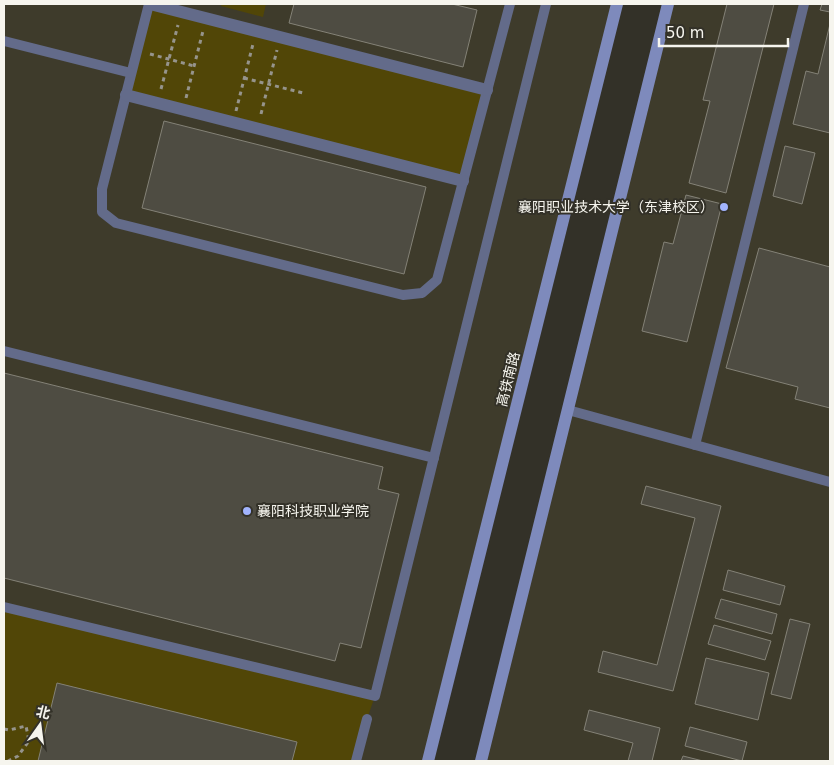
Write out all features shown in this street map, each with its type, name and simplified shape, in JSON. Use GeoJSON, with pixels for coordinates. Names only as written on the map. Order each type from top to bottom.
{"type":"FeatureCollection","features":[{"type":"Feature","properties":{"kind":"main road","name":"高铁南路"},"geometry":{"type":"LineString","coordinates":[[428,761],[617,4]]}},
{"type":"Feature","properties":{"kind":"main road"},"geometry":{"type":"LineString","coordinates":[[481,761],[668,4]]}},
{"type":"Feature","properties":{"kind":"street"},"geometry":{"type":"LineString","coordinates":[[150,4],[487,90]]}},
{"type":"Feature","properties":{"kind":"street"},"geometry":{"type":"LineString","coordinates":[[126,95],[463,181]]}},
{"type":"Feature","properties":{"kind":"lane"},"geometry":{"type":"LineString","coordinates":[[150,4],[102,189],[102,212],[116,223],[402,295],[422,293],[437,280],[510,4]]}},
{"type":"Feature","properties":{"kind":"lane"},"geometry":{"type":"LineString","coordinates":[[4,607],[375,696],[546,4]]}},
{"type":"Feature","properties":{"kind":"lane"},"geometry":{"type":"LineString","coordinates":[[695,445],[804,4]]}},
{"type":"Feature","properties":{"kind":"lane"},"geometry":{"type":"LineString","coordinates":[[4,41],[131,73]]}},
{"type":"Feature","properties":{"kind":"lane"},"geometry":{"type":"LineString","coordinates":[[4,351],[434,458]]}},
{"type":"Feature","properties":{"kind":"lane"},"geometry":{"type":"LineString","coordinates":[[568,410],[830,482]]}},
{"type":"Feature","properties":{"kind":"lane"},"geometry":{"type":"LineString","coordinates":[[356,761],[367,719]]}},
{"type":"Feature","properties":{"kind":"path"},"geometry":{"type":"LineString","coordinates":[[157,103],[181,12]]}},
{"type":"Feature","properties":{"kind":"path"},"geometry":{"type":"LineString","coordinates":[[183,110],[206,18]]}},
{"type":"Feature","properties":{"kind":"path"},"geometry":{"type":"LineString","coordinates":[[233,123],[256,31]]}},
{"type":"Feature","properties":{"kind":"path"},"geometry":{"type":"LineString","coordinates":[[257,129],[281,38]]}},
{"type":"Feature","properties":{"kind":"path"},"geometry":{"type":"LineString","coordinates":[[137,51],[194,66]]}},
{"type":"Feature","properties":{"kind":"path"},"geometry":{"type":"LineString","coordinates":[[244,78],[303,93]]}},
{"type":"Feature","properties":{"kind":"path"},"geometry":{"type":"LineString","coordinates":[[4,729],[9,730],[26,726],[30,741],[18,756],[8,761]]}},
{"type":"Feature","properties":{"kind":"shaded area","name":"襄阳科技职业学院"},"geometry":{"type":"Polygon","coordinates":[[[4,4],[617,4],[428,761],[4,761],[4,4]]]}},
{"type":"Feature","properties":{"kind":"shaded area"},"geometry":{"type":"Polygon","coordinates":[[[149,4],[487,90],[463,181],[126,95],[149,4]]]}},
{"type":"Feature","properties":{"kind":"shaded area"},"geometry":{"type":"Polygon","coordinates":[[[222,4],[266,4],[263,17],[221,6],[222,4]]]}},
{"type":"Feature","properties":{"kind":"shaded area","name":"襄阳职业技术大学（东津校区）"},"geometry":{"type":"Polygon","coordinates":[[[668,4],[830,4],[830,761],[481,761],[668,4]]]}},
{"type":"Feature","properties":{"kind":"shaded area"},"geometry":{"type":"Polygon","coordinates":[[[4,607],[375,696],[356,761],[4,761],[4,607]]]}},
{"type":"Feature","properties":{"kind":"building"},"geometry":{"type":"Polygon","coordinates":[[[294,4],[452,4],[477,10],[463,67],[289,23],[294,4]]]}},
{"type":"Feature","properties":{"kind":"building"},"geometry":{"type":"Polygon","coordinates":[[[727,4],[774,4],[726,193],[689,183],[710,101],[703,100],[727,4]]]}},
{"type":"Feature","properties":{"kind":"building"},"geometry":{"type":"Polygon","coordinates":[[[822,4],[830,4],[830,12],[820,10],[822,4]]]}},
{"type":"Feature","properties":{"kind":"building"},"geometry":{"type":"Polygon","coordinates":[[[830,24],[830,133],[793,124],[806,71],[818,74],[830,24]]]}},
{"type":"Feature","properties":{"kind":"building"},"geometry":{"type":"Polygon","coordinates":[[[164,121],[426,187],[404,274],[142,208],[164,121]]]}},
{"type":"Feature","properties":{"kind":"building"},"geometry":{"type":"Polygon","coordinates":[[[785,146],[815,153],[802,204],[773,196],[785,146]]]}},
{"type":"Feature","properties":{"kind":"building"},"geometry":{"type":"Polygon","coordinates":[[[686,195],[722,204],[687,342],[642,331],[664,242],[673,244],[686,195]]]}},
{"type":"Feature","properties":{"kind":"building"},"geometry":{"type":"Polygon","coordinates":[[[759,248],[830,267],[830,408],[795,399],[798,387],[726,368],[759,248]]]}},
{"type":"Feature","properties":{"kind":"building"},"geometry":{"type":"Polygon","coordinates":[[[4,373],[383,467],[378,489],[399,494],[361,648],[340,643],[335,661],[4,578],[4,373]]]}},
{"type":"Feature","properties":{"kind":"building"},"geometry":{"type":"Polygon","coordinates":[[[646,486],[721,506],[673,691],[598,672],[603,651],[657,665],[695,518],[641,504],[646,486]]]}},
{"type":"Feature","properties":{"kind":"building"},"geometry":{"type":"Polygon","coordinates":[[[728,570],[785,586],[780,605],[723,590],[728,570]]]}},
{"type":"Feature","properties":{"kind":"building"},"geometry":{"type":"Polygon","coordinates":[[[721,599],[777,614],[772,634],[715,618],[721,599]]]}},
{"type":"Feature","properties":{"kind":"building"},"geometry":{"type":"Polygon","coordinates":[[[790,619],[810,624],[791,699],[771,694],[790,619]]]}},
{"type":"Feature","properties":{"kind":"building"},"geometry":{"type":"Polygon","coordinates":[[[714,625],[771,641],[765,660],[708,644],[714,625]]]}},
{"type":"Feature","properties":{"kind":"building"},"geometry":{"type":"Polygon","coordinates":[[[706,658],[769,673],[758,720],[695,704],[706,658]]]}},
{"type":"Feature","properties":{"kind":"building"},"geometry":{"type":"Polygon","coordinates":[[[57,683],[297,742],[292,761],[38,761],[57,683]]]}},
{"type":"Feature","properties":{"kind":"building"},"geometry":{"type":"Polygon","coordinates":[[[589,710],[660,728],[652,761],[628,761],[633,743],[584,730],[589,710]]]}},
{"type":"Feature","properties":{"kind":"building"},"geometry":{"type":"Polygon","coordinates":[[[690,727],[747,742],[742,761],[685,746],[690,727]]]}},
{"type":"Feature","properties":{"kind":"building"},"geometry":{"type":"Polygon","coordinates":[[[683,756],[703,761],[681,761],[683,756]]]}},
{"type":"Feature","properties":{"kind":"place","name":"襄阳职业技术大学（东津校区）"},"geometry":{"type":"Point","coordinates":[724,207]}},
{"type":"Feature","properties":{"kind":"place","name":"襄阳科技职业学院"},"geometry":{"type":"Point","coordinates":[247,511]}}]}
